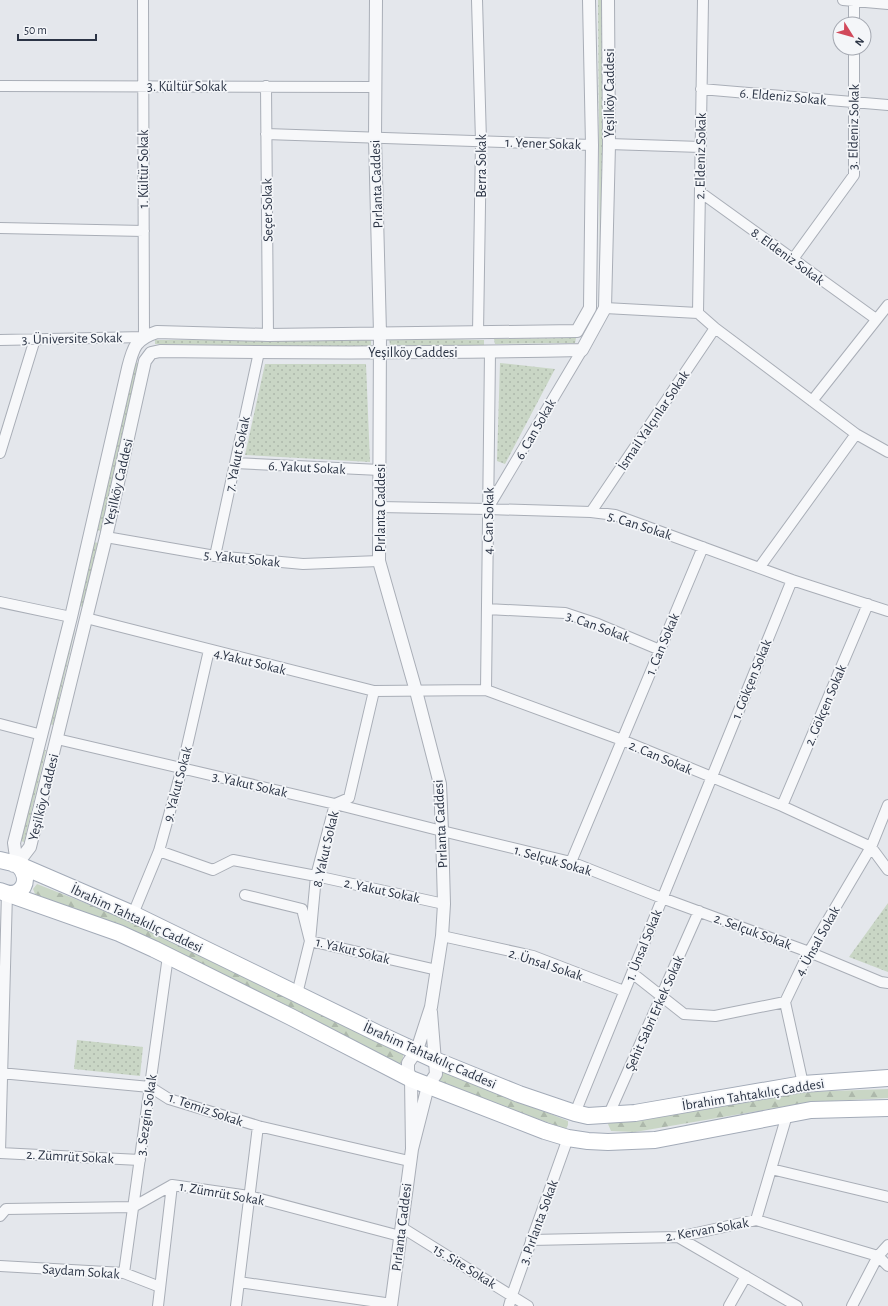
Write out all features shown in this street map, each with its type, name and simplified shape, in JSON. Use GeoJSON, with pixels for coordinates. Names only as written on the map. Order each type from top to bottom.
{"type":"FeatureCollection","features":[{"type":"Feature","properties":{"kind":"main road","name":"İbrahim Tahtakılıç Caddesi"},"geometry":{"type":"LineString","coordinates":[[0,860],[17,864],[134,914],[435,1060],[519,1094],[575,1113],[588,1116],[635,1113],[804,1084],[888,1078]]}},
{"type":"Feature","properties":{"kind":"main road"},"geometry":{"type":"LineString","coordinates":[[0,868],[4,865],[17,864],[23,870],[26,880],[24,885],[17,892],[12,894],[2,891]]}},
{"type":"Feature","properties":{"kind":"main road","name":"İbrahim Tahtakılıç Caddesi"},"geometry":{"type":"LineString","coordinates":[[2,891],[119,933],[291,1017],[411,1080],[545,1132],[568,1138],[608,1142],[655,1140],[787,1116],[811,1110],[888,1108]]}},
{"type":"Feature","properties":{"kind":"main road"},"geometry":{"type":"LineString","coordinates":[[568,1138],[575,1113]]}},
{"type":"Feature","properties":{"kind":"street","name":"1. Kültür Sokak"},"geometry":{"type":"LineString","coordinates":[[143,0],[144,337]]}},
{"type":"Feature","properties":{"kind":"street","name":"Pırlanta Caddesi"},"geometry":{"type":"LineString","coordinates":[[376,0],[375,138],[380,333],[379,561],[416,691],[440,784],[442,831],[444,904],[442,936],[430,1007],[416,1050],[408,1063],[408,1072],[411,1080],[411,1155]]}},
{"type":"Feature","properties":{"kind":"street","name":"Berra Sokak"},"geometry":{"type":"LineString","coordinates":[[477,0],[484,332]]}},
{"type":"Feature","properties":{"kind":"street","name":"Yeşilköy Caddesi"},"geometry":{"type":"LineString","coordinates":[[17,864],[14,843],[71,617],[134,347],[144,337],[157,332],[268,335],[577,331],[590,308],[592,145],[589,0]]}},
{"type":"Feature","properties":{"kind":"street","name":"Yeşilköy Caddesi"},"geometry":{"type":"LineString","coordinates":[[17,864],[30,847],[106,537],[145,361],[151,353],[160,351],[490,352],[582,350],[605,308],[609,144],[608,0]]}},
{"type":"Feature","properties":{"kind":"street","name":"2. Eldeniz Sokak"},"geometry":{"type":"LineString","coordinates":[[698,313],[703,0]]}},
{"type":"Feature","properties":{"kind":"street"},"geometry":{"type":"LineString","coordinates":[[842,0],[888,4]]}},
{"type":"Feature","properties":{"kind":"street"},"geometry":{"type":"LineString","coordinates":[[854,1],[854,16]]}},
{"type":"Feature","properties":{"kind":"street","name":"3. Eldeniz Sokak"},"geometry":{"type":"LineString","coordinates":[[792,259],[854,175],[854,56]]}},
{"type":"Feature","properties":{"kind":"street","name":"3. Kültür Sokak"},"geometry":{"type":"LineString","coordinates":[[0,86],[375,87]]}},
{"type":"Feature","properties":{"kind":"street","name":"Seçer Sokak"},"geometry":{"type":"LineString","coordinates":[[266,86],[268,335]]}},
{"type":"Feature","properties":{"kind":"street","name":"6. Eldeniz Sokak"},"geometry":{"type":"LineString","coordinates":[[702,89],[888,105]]}},
{"type":"Feature","properties":{"kind":"street","name":"1. Yener Sokak"},"geometry":{"type":"LineString","coordinates":[[266,134],[592,145]]}},
{"type":"Feature","properties":{"kind":"street"},"geometry":{"type":"LineString","coordinates":[[609,144],[701,147]]}},
{"type":"Feature","properties":{"kind":"street","name":"8. Eldeniz Sokak"},"geometry":{"type":"LineString","coordinates":[[700,192],[876,319]]}},
{"type":"Feature","properties":{"kind":"street"},"geometry":{"type":"LineString","coordinates":[[0,228],[144,231]]}},
{"type":"Feature","properties":{"kind":"street"},"geometry":{"type":"LineString","coordinates":[[812,402],[888,305]]}},
{"type":"Feature","properties":{"kind":"street"},"geometry":{"type":"LineString","coordinates":[[590,308],[698,313],[715,328],[812,402],[856,434],[888,452]]}},
{"type":"Feature","properties":{"kind":"street","name":"İsmail Yalçınlar Sokak"},"geometry":{"type":"LineString","coordinates":[[591,512],[715,328]]}},
{"type":"Feature","properties":{"kind":"street"},"geometry":{"type":"LineString","coordinates":[[577,331],[582,350]]}},
{"type":"Feature","properties":{"kind":"street"},"geometry":{"type":"LineString","coordinates":[[484,332],[490,352]]}},
{"type":"Feature","properties":{"kind":"street"},"geometry":{"type":"LineString","coordinates":[[144,337],[151,353]]}},
{"type":"Feature","properties":{"kind":"street","name":"3. Üniversite Sokak"},"geometry":{"type":"LineString","coordinates":[[0,340],[144,337]]}},
{"type":"Feature","properties":{"kind":"street"},"geometry":{"type":"LineString","coordinates":[[0,453],[35,339]]}},
{"type":"Feature","properties":{"kind":"street","name":"6. Can Sokak"},"geometry":{"type":"LineString","coordinates":[[488,509],[582,350]]}},
{"type":"Feature","properties":{"kind":"street","name":"7. Yakut Sokak"},"geometry":{"type":"LineString","coordinates":[[215,556],[259,352]]}},
{"type":"Feature","properties":{"kind":"street","name":"4. Can Sokak"},"geometry":{"type":"LineString","coordinates":[[486,690],[490,352]]}},
{"type":"Feature","properties":{"kind":"street"},"geometry":{"type":"LineString","coordinates":[[759,568],[856,434]]}},
{"type":"Feature","properties":{"kind":"street","name":"6. Yakut Sokak"},"geometry":{"type":"LineString","coordinates":[[235,463],[380,470]]}},
{"type":"Feature","properties":{"kind":"street","name":"5. Can Sokak"},"geometry":{"type":"LineString","coordinates":[[379,507],[591,512],[615,514],[792,580],[888,611]]}},
{"type":"Feature","properties":{"kind":"street"},"geometry":{"type":"LineString","coordinates":[[90,534],[106,537]]}},
{"type":"Feature","properties":{"kind":"street","name":"5. Yakut Sokak"},"geometry":{"type":"LineString","coordinates":[[106,537],[215,556],[303,564],[379,561]]}},
{"type":"Feature","properties":{"kind":"street","name":"1. Can Sokak"},"geometry":{"type":"LineString","coordinates":[[622,740],[703,547]]}},
{"type":"Feature","properties":{"kind":"street","name":"1. Gökçen Sokak"},"geometry":{"type":"LineString","coordinates":[[710,778],[792,580]]}},
{"type":"Feature","properties":{"kind":"street"},"geometry":{"type":"LineString","coordinates":[[0,602],[71,617],[86,618]]}},
{"type":"Feature","properties":{"kind":"street","name":"2. Gökçen Sokak"},"geometry":{"type":"LineString","coordinates":[[782,806],[868,604]]}},
{"type":"Feature","properties":{"kind":"street","name":"3. Can Sokak"},"geometry":{"type":"LineString","coordinates":[[487,609],[565,613],[598,624],[660,650]]}},
{"type":"Feature","properties":{"kind":"street","name":"4.Yakut Sokak"},"geometry":{"type":"LineString","coordinates":[[86,618],[374,691],[416,691]]}},
{"type":"Feature","properties":{"kind":"street","name":"9. Yakut Sokak"},"geometry":{"type":"LineString","coordinates":[[134,914],[159,851],[182,768],[209,650]]}},
{"type":"Feature","properties":{"kind":"street","name":"2. Can Sokak"},"geometry":{"type":"LineString","coordinates":[[416,691],[486,690],[622,740],[710,778],[782,806],[871,847],[888,870]]}},
{"type":"Feature","properties":{"kind":"street","name":"8. Yakut Sokak"},"geometry":{"type":"LineString","coordinates":[[297,994],[310,940],[316,876],[335,804],[349,798],[374,691]]}},
{"type":"Feature","properties":{"kind":"street"},"geometry":{"type":"LineString","coordinates":[[0,724],[57,739]]}},
{"type":"Feature","properties":{"kind":"street","name":"3. Yakut Sokak"},"geometry":{"type":"LineString","coordinates":[[57,739],[335,804],[442,831]]}},
{"type":"Feature","properties":{"kind":"street"},"geometry":{"type":"LineString","coordinates":[[571,862],[622,740]]}},
{"type":"Feature","properties":{"kind":"street","name":"1. Ünsal Sokak"},"geometry":{"type":"LineString","coordinates":[[575,1113],[710,778]]}},
{"type":"Feature","properties":{"kind":"street","name":"4. Ünsal Sokak"},"geometry":{"type":"LineString","coordinates":[[785,1002],[809,952],[871,847],[888,805]]}},
{"type":"Feature","properties":{"kind":"street","name":"1. Selçuk Sokak"},"geometry":{"type":"LineString","coordinates":[[442,831],[571,862],[662,898]]}},
{"type":"Feature","properties":{"kind":"street","name":"2. Yakut Sokak"},"geometry":{"type":"LineString","coordinates":[[159,851],[213,870],[232,860],[316,876],[444,904]]}},
{"type":"Feature","properties":{"kind":"street"},"geometry":{"type":"LineString","coordinates":[[0,1153],[2,891]]}},
{"type":"Feature","properties":{"kind":"street","name":"1. Yakut Sokak"},"geometry":{"type":"LineString","coordinates":[[245,895],[302,909],[310,940],[437,970]]}},
{"type":"Feature","properties":{"kind":"street","name":"2. Selçuk Sokak"},"geometry":{"type":"LineString","coordinates":[[662,898],[809,952],[881,982],[888,983]]}},
{"type":"Feature","properties":{"kind":"street","name":"Şehit Sabri Erkek Sokak"},"geometry":{"type":"LineString","coordinates":[[609,1114],[698,911]]}},
{"type":"Feature","properties":{"kind":"street","name":"2. Ünsal Sokak"},"geometry":{"type":"LineString","coordinates":[[442,936],[532,956],[624,991]]}},
{"type":"Feature","properties":{"kind":"street","name":"3. Sezgin Sokak"},"geometry":{"type":"LineString","coordinates":[[124,1273],[168,956]]}},
{"type":"Feature","properties":{"kind":"street"},"geometry":{"type":"LineString","coordinates":[[632,973],[684,1014],[715,1016],[785,1002],[804,1084]]}},
{"type":"Feature","properties":{"kind":"street","name":"Pırlanta Caddesi"},"geometry":{"type":"LineString","coordinates":[[392,1305],[411,1155],[428,1086],[436,1074],[430,1007]]}},
{"type":"Feature","properties":{"kind":"street","name":"1. Temiz Sokak"},"geometry":{"type":"LineString","coordinates":[[1,1073],[150,1087],[169,1099],[258,1126],[411,1155]]}},
{"type":"Feature","properties":{"kind":"street"},"geometry":{"type":"LineString","coordinates":[[756,1220],[787,1116]]}},
{"type":"Feature","properties":{"kind":"street"},"geometry":{"type":"LineString","coordinates":[[236,1306],[258,1126]]}},
{"type":"Feature","properties":{"kind":"street","name":"3. Pırlanta Sokak"},"geometry":{"type":"LineString","coordinates":[[509,1306],[568,1138]]}},
{"type":"Feature","properties":{"kind":"street","name":"2. Zümrüt Sokak"},"geometry":{"type":"LineString","coordinates":[[0,1153],[140,1160]]}},
{"type":"Feature","properties":{"kind":"street"},"geometry":{"type":"LineString","coordinates":[[771,1169],[888,1196]]}},
{"type":"Feature","properties":{"kind":"street"},"geometry":{"type":"LineString","coordinates":[[158,1306],[172,1185]]}},
{"type":"Feature","properties":{"kind":"street","name":"1. Zümrüt Sokak"},"geometry":{"type":"LineString","coordinates":[[0,1216],[6,1209],[133,1207],[172,1185],[249,1196],[401,1232]]}},
{"type":"Feature","properties":{"kind":"street","name":"2. Kervan Sokak"},"geometry":{"type":"LineString","coordinates":[[531,1240],[678,1237],[756,1220],[878,1256]]}},
{"type":"Feature","properties":{"kind":"street","name":"15. Site Sokak"},"geometry":{"type":"LineString","coordinates":[[401,1232],[512,1295],[528,1306]]}},
{"type":"Feature","properties":{"kind":"street"},"geometry":{"type":"LineString","coordinates":[[678,1237],[797,1306]]}},
{"type":"Feature","properties":{"kind":"street"},"geometry":{"type":"LineString","coordinates":[[852,1306],[878,1256],[888,1245]]}},
{"type":"Feature","properties":{"kind":"street"},"geometry":{"type":"LineString","coordinates":[[878,1256],[888,1266]]}},
{"type":"Feature","properties":{"kind":"street","name":"Saydam Sokak"},"geometry":{"type":"LineString","coordinates":[[0,1266],[124,1273],[160,1288]]}},
{"type":"Feature","properties":{"kind":"street"},"geometry":{"type":"LineString","coordinates":[[729,1306],[746,1276]]}},
{"type":"Feature","properties":{"kind":"street"},"geometry":{"type":"LineString","coordinates":[[239,1282],[392,1305]]}},
{"type":"Feature","properties":{"kind":"green space"},"geometry":{"type":"Polygon","coordinates":[[[598,0],[602,0],[603,284],[600,285],[598,0]]]}},
{"type":"Feature","properties":{"kind":"green space"},"geometry":{"type":"Polygon","coordinates":[[[389,338],[484,340],[484,346],[390,345],[389,338]]]}},
{"type":"Feature","properties":{"kind":"green space"},"geometry":{"type":"Polygon","coordinates":[[[576,338],[575,343],[495,344],[494,339],[576,338]]]}},
{"type":"Feature","properties":{"kind":"green space"},"geometry":{"type":"Polygon","coordinates":[[[155,340],[371,340],[371,347],[155,344],[155,340]]]}},
{"type":"Feature","properties":{"kind":"green space"},"geometry":{"type":"Polygon","coordinates":[[[134,362],[138,363],[101,531],[97,530],[134,362]]]}},
{"type":"Feature","properties":{"kind":"green space"},"geometry":{"type":"Polygon","coordinates":[[[500,363],[555,369],[505,464],[497,461],[500,363]]]}},
{"type":"Feature","properties":{"kind":"green space"},"geometry":{"type":"Polygon","coordinates":[[[265,364],[366,364],[370,462],[245,455],[265,364]]]}},
{"type":"Feature","properties":{"kind":"green space"},"geometry":{"type":"Polygon","coordinates":[[[94,542],[98,543],[83,607],[79,606],[94,542]]]}},
{"type":"Feature","properties":{"kind":"green space"},"geometry":{"type":"Polygon","coordinates":[[[72,630],[75,630],[53,725],[50,724],[72,630]]]}},
{"type":"Feature","properties":{"kind":"green space"},"geometry":{"type":"Polygon","coordinates":[[[43,750],[46,750],[24,842],[21,841],[43,750]]]}},
{"type":"Feature","properties":{"kind":"green space"},"geometry":{"type":"Polygon","coordinates":[[[37,884],[131,921],[404,1053],[402,1061],[399,1065],[123,928],[35,894],[33,889],[37,884]]]}},
{"type":"Feature","properties":{"kind":"green space"},"geometry":{"type":"Polygon","coordinates":[[[888,903],[888,972],[849,957],[888,903]]]}},
{"type":"Feature","properties":{"kind":"green space"},"geometry":{"type":"Polygon","coordinates":[[[77,1040],[143,1047],[140,1076],[74,1069],[77,1040]]]}},
{"type":"Feature","properties":{"kind":"green space"},"geometry":{"type":"Polygon","coordinates":[[[443,1071],[568,1121],[568,1125],[566,1129],[438,1083],[443,1071]]]}},
{"type":"Feature","properties":{"kind":"green space"},"geometry":{"type":"Polygon","coordinates":[[[888,1089],[888,1098],[811,1102],[635,1132],[611,1131],[608,1124],[610,1120],[639,1120],[803,1092],[888,1089]]]}}]}
